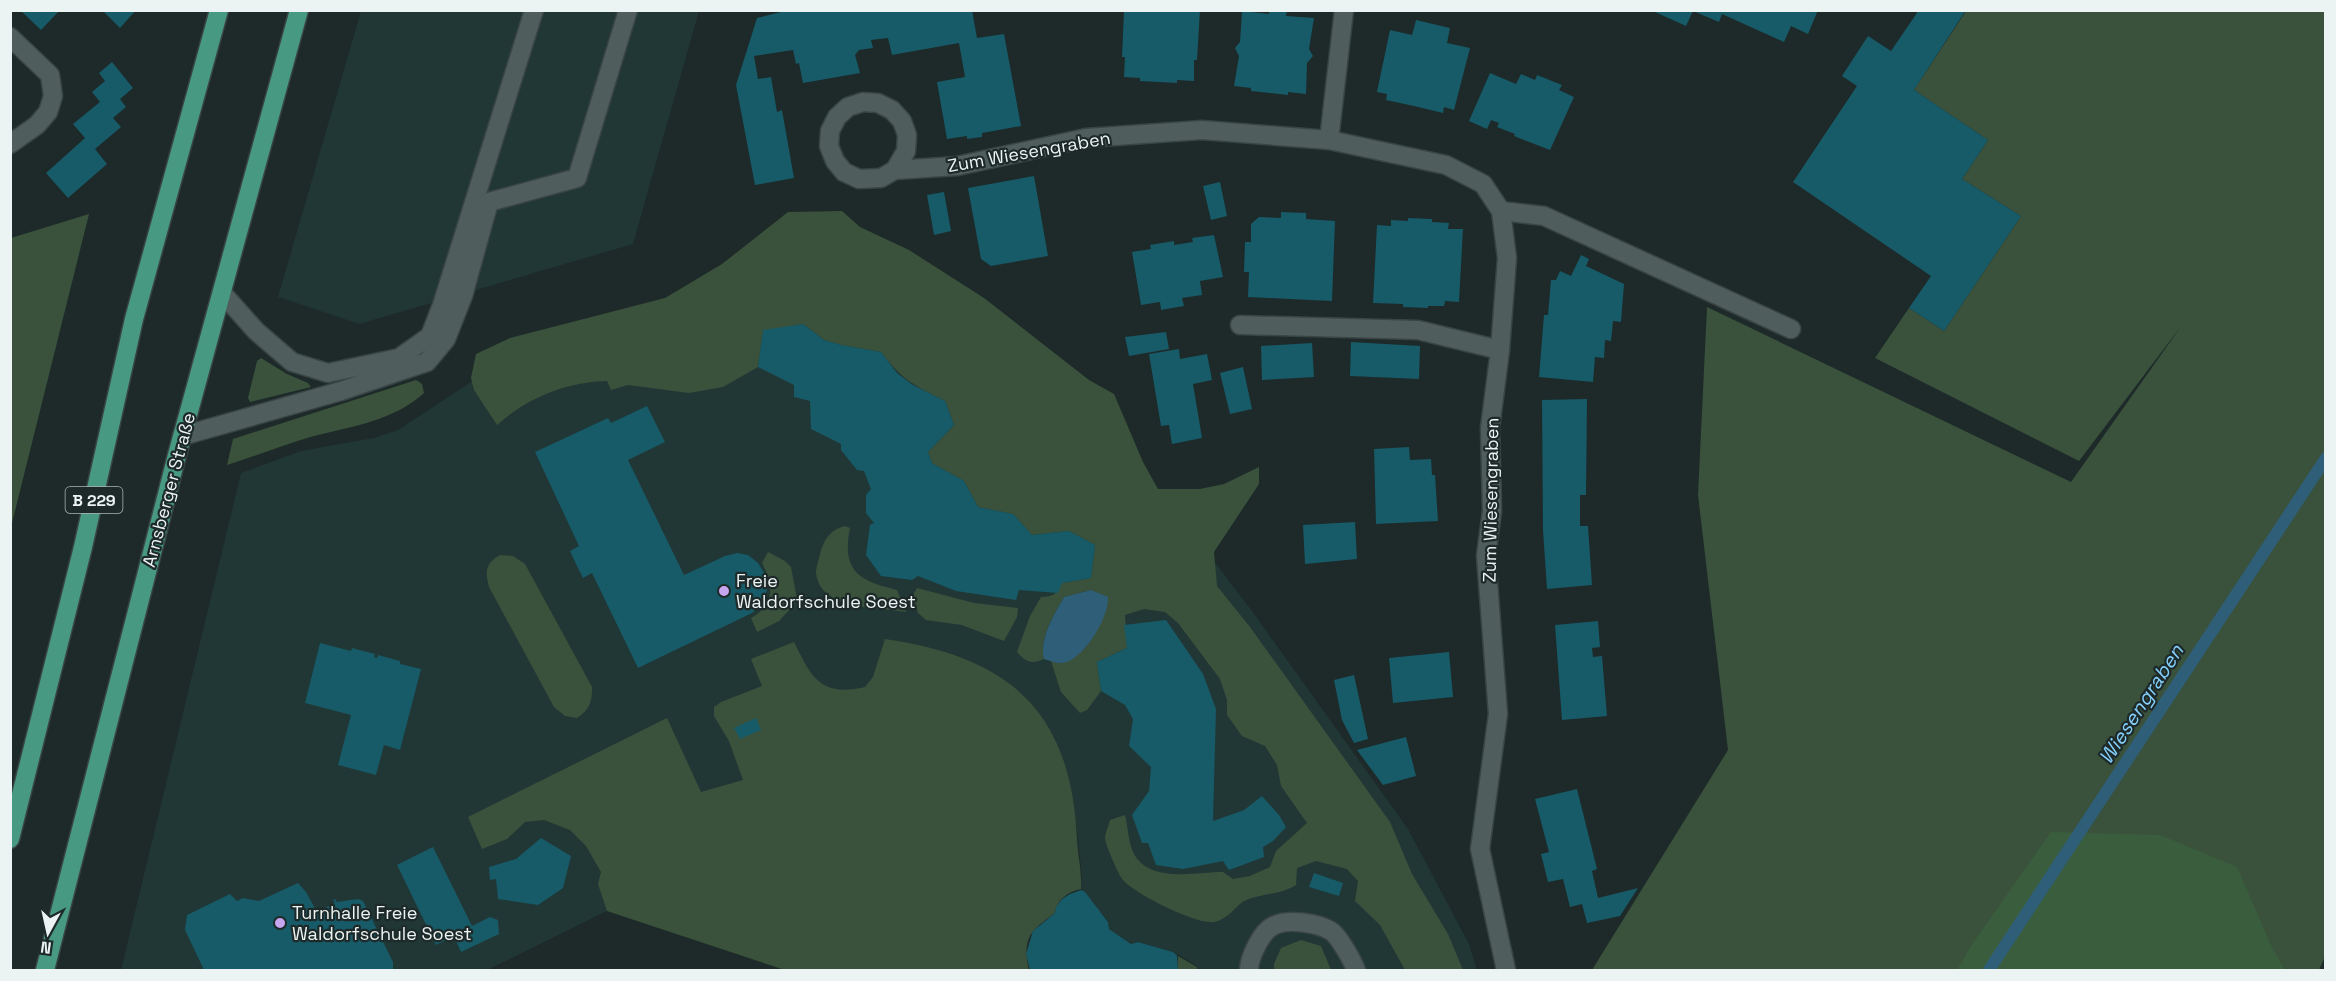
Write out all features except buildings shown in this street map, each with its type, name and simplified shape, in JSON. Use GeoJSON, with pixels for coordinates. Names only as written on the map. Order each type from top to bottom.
{"type":"FeatureCollection","features":[{"type":"Feature","properties":{"kind":"main road","name":"B 229"},"geometry":{"type":"LineString","coordinates":[[10,839],[83,547],[135,319],[219,10]]}},
{"type":"Feature","properties":{"kind":"main road","name":"Arnsberger Straße"},"geometry":{"type":"LineString","coordinates":[[45,970],[182,436],[223,294],[299,10]]}},
{"type":"Feature","properties":{"kind":"street"},"geometry":{"type":"LineString","coordinates":[[223,294],[256,331],[292,362],[328,373],[399,358],[430,336],[442,305],[534,10]]}},
{"type":"Feature","properties":{"kind":"street"},"geometry":{"type":"LineString","coordinates":[[182,436],[341,391],[427,362],[446,339],[464,296],[489,202],[577,178],[628,10]]}},
{"type":"Feature","properties":{"kind":"street"},"geometry":{"type":"LineString","coordinates":[[1329,140],[1344,10]]}},
{"type":"Feature","properties":{"kind":"street"},"geometry":{"type":"LineString","coordinates":[[10,37],[50,75],[53,96],[48,112],[37,124],[10,144]]}},
{"type":"Feature","properties":{"kind":"street","name":"Zum Wiesengraben"},"geometry":{"type":"LineString","coordinates":[[895,170],[906,151],[907,135],[902,122],[892,110],[878,103],[863,102],[848,107],[837,117],[830,131],[830,146],[834,161],[844,172],[866,180],[881,178],[895,170],[957,166],[1086,138],[1202,130],[1329,140],[1446,165],[1483,184],[1501,211],[1507,258],[1500,350],[1490,428],[1492,512],[1486,556],[1498,714],[1480,849],[1506,970]]}},
{"type":"Feature","properties":{"kind":"street"},"geometry":{"type":"LineString","coordinates":[[1501,211],[1544,216],[1791,329]]}},
{"type":"Feature","properties":{"kind":"street"},"geometry":{"type":"LineString","coordinates":[[1240,325],[1418,330],[1500,350]]}},
{"type":"Feature","properties":{"kind":"street"},"geometry":{"type":"LineString","coordinates":[[1249,970],[1249,964],[1259,942],[1273,926],[1301,921],[1333,932],[1356,970]]}},
{"type":"Feature","properties":{"kind":"shaded area"},"geometry":{"type":"Polygon","coordinates":[[[361,11],[699,11],[633,244],[359,324],[278,297],[361,11]]]}},
{"type":"Feature","properties":{"kind":"shaded area","name":"Freie Waldorfschule Soest"},"geometry":{"type":"Polygon","coordinates":[[[861,240],[1167,500],[1252,611],[1408,829],[1469,944],[1477,970],[1198,970],[1197,966],[1174,952],[1138,942],[1131,944],[1109,929],[1108,921],[1081,889],[1082,877],[1076,821],[785,970],[607,911],[487,970],[121,970],[241,473],[301,451],[374,438],[398,430],[477,378],[489,350],[861,240]]]}},
{"type":"Feature","properties":{"kind":"green space"},"geometry":{"type":"Polygon","coordinates":[[[1966,11],[2325,11],[2326,954],[2319,970],[1592,970],[1728,750],[1698,495],[1707,307],[2071,482],[2182,325],[2079,461],[1875,358],[1909,308],[1944,331],[2021,216],[1962,179],[1988,140],[1914,90],[1966,11]]]}},
{"type":"Feature","properties":{"kind":"green space"},"geometry":{"type":"Polygon","coordinates":[[[842,211],[860,227],[909,250],[984,298],[1089,380],[1114,394],[1143,462],[1158,489],[1200,489],[1224,484],[1259,467],[1259,484],[1214,552],[1217,586],[1250,627],[1390,822],[1412,874],[1448,934],[1463,970],[1405,970],[1380,925],[1355,901],[1358,881],[1347,869],[1316,861],[1297,868],[1296,885],[1284,891],[1244,901],[1227,916],[1214,922],[1206,922],[1181,914],[1140,893],[1123,880],[1112,860],[1105,838],[1110,820],[1125,815],[1133,852],[1140,862],[1150,869],[1174,874],[1223,872],[1233,879],[1250,876],[1270,867],[1276,851],[1307,823],[1281,786],[1277,765],[1265,746],[1242,736],[1227,715],[1227,700],[1220,679],[1178,623],[1165,612],[1144,609],[1125,615],[1127,648],[1097,662],[1101,691],[1087,710],[1080,713],[1061,692],[1051,661],[1058,663],[1080,652],[1096,631],[1101,622],[1091,590],[1064,597],[1045,635],[1044,659],[1036,662],[1029,661],[1017,652],[1030,616],[1041,597],[1054,594],[1062,583],[1091,578],[1095,545],[1069,531],[1032,535],[1013,514],[978,507],[964,481],[932,463],[928,452],[954,425],[945,401],[910,381],[896,370],[881,352],[824,340],[803,324],[763,331],[758,367],[723,387],[689,393],[628,385],[611,390],[607,381],[577,384],[534,399],[497,425],[474,390],[471,378],[476,354],[510,338],[665,298],[722,264],[788,212],[842,211]]]}},
{"type":"Feature","properties":{"kind":"green space"},"geometry":{"type":"Polygon","coordinates":[[[89,214],[11,527],[11,238],[89,214]]]}},
{"type":"Feature","properties":{"kind":"green space"},"geometry":{"type":"Polygon","coordinates":[[[261,358],[287,374],[308,383],[311,387],[250,402],[248,398],[257,361],[261,358]]]}},
{"type":"Feature","properties":{"kind":"green space"},"geometry":{"type":"Polygon","coordinates":[[[416,380],[422,384],[424,393],[386,416],[303,439],[227,465],[233,439],[416,380]]]}},
{"type":"Feature","properties":{"kind":"green space"},"geometry":{"type":"Polygon","coordinates":[[[845,526],[850,528],[848,555],[851,565],[863,578],[897,590],[906,612],[852,605],[828,594],[820,585],[816,570],[823,544],[832,532],[845,526]]]}},
{"type":"Feature","properties":{"kind":"green space"},"geometry":{"type":"Polygon","coordinates":[[[768,552],[791,567],[797,599],[779,621],[757,632],[751,618],[765,607],[770,594],[769,579],[762,563],[768,552]]]}},
{"type":"Feature","properties":{"kind":"green space"},"geometry":{"type":"Polygon","coordinates":[[[500,555],[513,556],[525,564],[592,687],[589,705],[577,718],[565,716],[554,707],[489,587],[487,568],[500,555]]]}},
{"type":"Feature","properties":{"kind":"green space"},"geometry":{"type":"Polygon","coordinates":[[[917,588],[974,603],[1018,608],[1017,617],[1004,641],[962,625],[926,620],[918,613],[913,595],[917,588]]]}},
{"type":"Feature","properties":{"kind":"green space"},"geometry":{"type":"Polygon","coordinates":[[[885,639],[929,648],[967,660],[999,676],[1026,698],[1047,724],[1062,756],[1072,794],[1081,889],[1064,897],[1055,913],[1039,925],[1030,936],[1027,950],[1029,970],[785,970],[607,911],[598,884],[601,872],[586,846],[570,830],[544,820],[525,822],[507,839],[482,849],[468,817],[667,718],[701,792],[743,780],[729,741],[714,716],[714,707],[762,686],[751,659],[794,642],[806,666],[819,682],[837,689],[865,687],[873,677],[885,639]]]}},
{"type":"Feature","properties":{"kind":"green space"},"geometry":{"type":"Polygon","coordinates":[[[2051,832],[2160,835],[2237,867],[2272,948],[2285,970],[1957,970],[1973,943],[2051,832]]]}},
{"type":"Feature","properties":{"kind":"green space"},"geometry":{"type":"Polygon","coordinates":[[[1301,940],[1321,946],[1331,970],[1274,970],[1274,964],[1281,948],[1301,940]]]}},
{"type":"Feature","properties":{"kind":"green space"},"geometry":{"type":"Polygon","coordinates":[[[1178,956],[1197,967],[1197,970],[1178,970],[1178,956]]]}},
{"type":"Feature","properties":{"kind":"water"},"geometry":{"type":"Polygon","coordinates":[[[1091,590],[1108,597],[1105,615],[1089,644],[1082,652],[1064,663],[1044,659],[1045,635],[1064,597],[1091,590]]]}},
{"type":"Feature","properties":{"kind":"waterway","name":"Wiesengraben"},"geometry":{"type":"LineString","coordinates":[[1989,970],[2326,458]]}},
{"type":"Feature","properties":{"kind":"place","name":"Freie Waldorfschule Soest"},"geometry":{"type":"Point","coordinates":[724,591]}},
{"type":"Feature","properties":{"kind":"place","name":"Turnhalle Freie Waldorfschule Soest"},"geometry":{"type":"Point","coordinates":[280,923]}}]}
